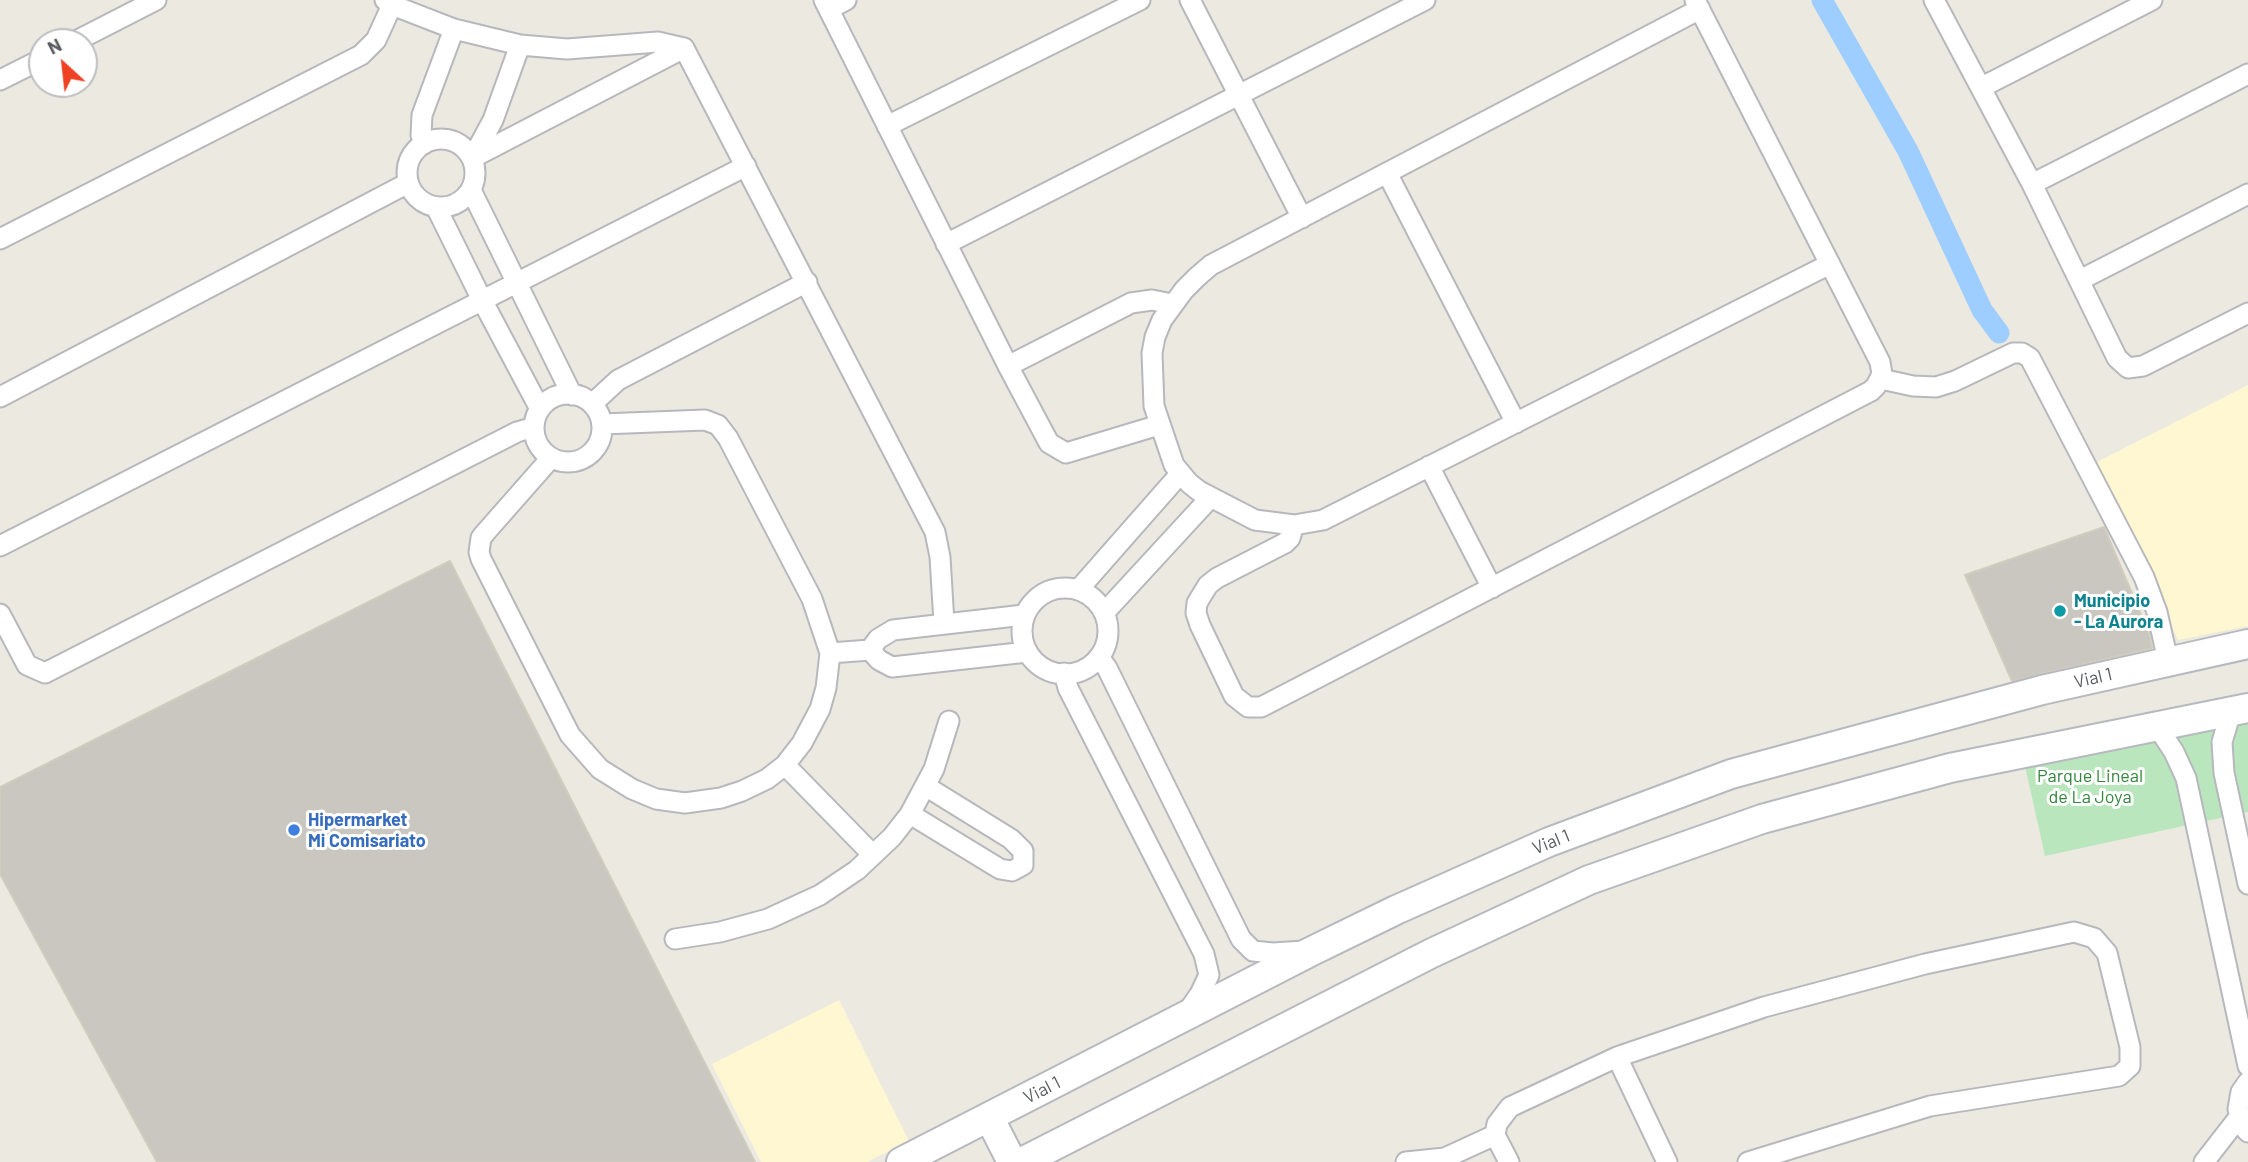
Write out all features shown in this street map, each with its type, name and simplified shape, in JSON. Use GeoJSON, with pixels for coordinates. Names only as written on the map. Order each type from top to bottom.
{"type":"FeatureCollection","features":[{"type":"Feature","properties":{"kind":"street"},"geometry":{"type":"LineString","coordinates":[[98,30],[156,0]]}},
{"type":"Feature","properties":{"kind":"street"},"geometry":{"type":"LineString","coordinates":[[887,126],[1140,0]]}},
{"type":"Feature","properties":{"kind":"street"},"geometry":{"type":"LineString","coordinates":[[1189,0],[1302,218]]}},
{"type":"Feature","properties":{"kind":"street"},"geometry":{"type":"LineString","coordinates":[[946,244],[1426,0]]}},
{"type":"Feature","properties":{"kind":"street"},"geometry":{"type":"LineString","coordinates":[[1934,0],[2032,184],[2117,358],[2128,368],[2143,366],[2248,313]]}},
{"type":"Feature","properties":{"kind":"street"},"geometry":{"type":"LineString","coordinates":[[1982,88],[2152,0]]}},
{"type":"Feature","properties":{"kind":"street"},"geometry":{"type":"LineString","coordinates":[[0,239],[361,55],[376,40],[388,3],[454,29],[520,45],[567,49],[658,42],[684,48],[935,532],[940,557],[944,623]]}},
{"type":"Feature","properties":{"kind":"street"},"geometry":{"type":"LineString","coordinates":[[833,3],[887,126],[1044,436],[1066,453],[1159,425]]}},
{"type":"Feature","properties":{"kind":"street"},"geometry":{"type":"LineString","coordinates":[[1294,525],[1290,538],[1285,543],[1217,578],[1201,593],[1197,603],[1196,613],[1200,625],[1234,696],[1248,707],[1267,704],[1858,398],[1871,391],[1881,379],[1880,362],[1698,5],[1210,265],[1172,304],[1154,337],[1152,386],[1159,425],[1169,455],[1180,474],[1210,498],[1255,520],[1294,525],[1323,520],[1830,264]]}},
{"type":"Feature","properties":{"kind":"street"},"geometry":{"type":"LineString","coordinates":[[424,144],[420,126],[422,115],[454,29]]}},
{"type":"Feature","properties":{"kind":"street"},"geometry":{"type":"LineString","coordinates":[[472,158],[493,120],[520,45]]}},
{"type":"Feature","properties":{"kind":"street"},"geometry":{"type":"LineString","coordinates":[[472,158],[684,48]]}},
{"type":"Feature","properties":{"kind":"street"},"geometry":{"type":"LineString","coordinates":[[0,80],[28,65]]}},
{"type":"Feature","properties":{"kind":"street"},"geometry":{"type":"LineString","coordinates":[[2032,184],[2248,74]]}},
{"type":"Feature","properties":{"kind":"street"},"geometry":{"type":"LineString","coordinates":[[434,139],[456,142],[466,149],[472,158],[475,180],[471,190],[462,200],[450,206],[436,207],[419,199],[408,183],[409,160],[415,151],[434,139]]}},
{"type":"Feature","properties":{"kind":"street"},"geometry":{"type":"LineString","coordinates":[[0,546],[746,166]]}},
{"type":"Feature","properties":{"kind":"street"},"geometry":{"type":"LineString","coordinates":[[1387,173],[1516,423]]}},
{"type":"Feature","properties":{"kind":"street"},"geometry":{"type":"LineString","coordinates":[[0,397],[408,183]]}},
{"type":"Feature","properties":{"kind":"street"},"geometry":{"type":"LineString","coordinates":[[471,190],[572,395]]}},
{"type":"Feature","properties":{"kind":"street"},"geometry":{"type":"LineString","coordinates":[[2080,280],[2248,194]]}},
{"type":"Feature","properties":{"kind":"street"},"geometry":{"type":"LineString","coordinates":[[0,614],[27,665],[45,673],[517,432],[537,418],[554,397],[572,395],[583,398],[592,404],[598,413],[602,424],[601,436],[596,447],[587,456],[576,462],[563,462],[551,458],[541,450],[536,440],[537,418],[436,207]]}},
{"type":"Feature","properties":{"kind":"street"},"geometry":{"type":"LineString","coordinates":[[592,404],[618,380],[807,282]]}},
{"type":"Feature","properties":{"kind":"street"},"geometry":{"type":"LineString","coordinates":[[1007,366],[1131,303],[1152,300],[1172,304]]}},
{"type":"Feature","properties":{"kind":"street"},"geometry":{"type":"LineString","coordinates":[[1881,379],[1913,386],[1936,387],[1955,381],[2013,353],[2022,353],[2030,358],[2144,578],[2157,612],[2168,661]]}},
{"type":"Feature","properties":{"kind":"street"},"geometry":{"type":"LineString","coordinates":[[551,458],[485,533],[479,552],[548,694],[579,747],[594,764],[615,780],[644,795],[669,802],[700,802],[732,795],[761,782],[785,765],[802,743],[820,709],[828,678],[830,653],[812,599],[724,430],[718,425],[705,420],[602,424]]}},
{"type":"Feature","properties":{"kind":"street"},"geometry":{"type":"LineString","coordinates":[[1429,466],[1492,587]]}},
{"type":"Feature","properties":{"kind":"street"},"geometry":{"type":"LineString","coordinates":[[1078,590],[1180,474]]}},
{"type":"Feature","properties":{"kind":"street"},"geometry":{"type":"LineString","coordinates":[[1104,613],[1210,498]]}},
{"type":"Feature","properties":{"kind":"street"},"geometry":{"type":"LineString","coordinates":[[1064,587],[1078,590],[1094,599],[1104,613],[1108,628],[1106,643],[1099,657],[1089,666],[1077,672],[1049,671],[1027,652],[1022,638],[1024,615],[1037,598],[1049,590],[1064,587]]}},
{"type":"Feature","properties":{"kind":"street"},"geometry":{"type":"LineString","coordinates":[[830,653],[870,650],[878,639],[893,630],[1024,615]]}},
{"type":"Feature","properties":{"kind":"street","name":"Vial 1"},"geometry":{"type":"LineString","coordinates":[[901,1162],[1396,909],[1549,842],[1731,774],[2042,690],[2248,644]]}},
{"type":"Feature","properties":{"kind":"street"},"geometry":{"type":"LineString","coordinates":[[870,650],[879,660],[892,667],[1027,652]]}},
{"type":"Feature","properties":{"kind":"street"},"geometry":{"type":"LineString","coordinates":[[1099,657],[1107,667],[1241,939],[1252,951],[1312,951]]}},
{"type":"Feature","properties":{"kind":"street"},"geometry":{"type":"LineString","coordinates":[[1064,673],[1068,688],[1204,954],[1209,975],[1200,994],[1184,1016]]}},
{"type":"Feature","properties":{"kind":"street"},"geometry":{"type":"LineString","coordinates":[[1022,1162],[1432,953],[1588,880],[1762,819],[1937,771],[2240,710]]}},
{"type":"Feature","properties":{"kind":"street"},"geometry":{"type":"LineString","coordinates":[[2240,710],[2222,741],[2224,773],[2248,884]]}},
{"type":"Feature","properties":{"kind":"street"},"geometry":{"type":"LineString","coordinates":[[675,939],[744,926],[794,908],[830,889],[873,855],[910,814],[927,787],[949,721]]}},
{"type":"Feature","properties":{"kind":"street"},"geometry":{"type":"LineString","coordinates":[[2157,726],[2174,752],[2186,778],[2248,1066]]}},
{"type":"Feature","properties":{"kind":"street"},"geometry":{"type":"LineString","coordinates":[[785,765],[873,855]]}},
{"type":"Feature","properties":{"kind":"street"},"geometry":{"type":"LineString","coordinates":[[910,814],[1000,869],[1012,871],[1023,865],[1023,851],[1011,839],[927,787]]}},
{"type":"Feature","properties":{"kind":"street"},"geometry":{"type":"LineString","coordinates":[[1508,1162],[1494,1135],[1497,1124],[1510,1107],[1617,1056],[1764,1007],[1925,964],[2031,941],[2074,932],[2094,938],[2107,953],[2130,1046],[2130,1066],[2119,1076],[1930,1106],[1748,1162]]}},
{"type":"Feature","properties":{"kind":"street"},"geometry":{"type":"LineString","coordinates":[[1617,1056],[1668,1162]]}},
{"type":"Feature","properties":{"kind":"street"},"geometry":{"type":"LineString","coordinates":[[2204,1162],[2244,1124],[2238,1109],[2241,1092],[2248,1082]]}},
{"type":"Feature","properties":{"kind":"street"},"geometry":{"type":"LineString","coordinates":[[989,1117],[1012,1162]]}},
{"type":"Feature","properties":{"kind":"street"},"geometry":{"type":"LineString","coordinates":[[1406,1162],[1446,1160],[1494,1135]]}},
{"type":"Feature","properties":{"kind":"shaded area"},"geometry":{"type":"Polygon","coordinates":[[[2248,385],[2248,626],[2178,640],[2097,462],[2248,385]]]}},
{"type":"Feature","properties":{"kind":"shaded area"},"geometry":{"type":"Polygon","coordinates":[[[839,1000],[909,1141],[867,1162],[761,1162],[712,1064],[839,1000]]]}},
{"type":"Feature","properties":{"kind":"green space","name":"Parque Lineal de La Joya"},"geometry":{"type":"Polygon","coordinates":[[[2248,696],[2248,812],[2045,856],[2019,739],[2248,696]]]}},
{"type":"Feature","properties":{"kind":"building","name":"Municipio - La Aurora"},"geometry":{"type":"Polygon","coordinates":[[[2104,527],[2149,634],[2152,648],[2012,681],[1965,575],[2104,527]]]}},
{"type":"Feature","properties":{"kind":"building","name":"Hipermarket Mi Comisariato"},"geometry":{"type":"Polygon","coordinates":[[[450,561],[755,1162],[157,1162],[0,874],[0,787],[450,561]]]}},
{"type":"Feature","properties":{"kind":"waterway"},"geometry":{"type":"LineString","coordinates":[[1822,0],[1908,151],[1982,310],[1999,333]]}},
{"type":"Feature","properties":{"kind":"place","name":"Municipio - La Aurora"},"geometry":{"type":"Point","coordinates":[2060,611]}},
{"type":"Feature","properties":{"kind":"place","name":"Hipermarket Mi Comisariato"},"geometry":{"type":"Point","coordinates":[294,830]}}]}
